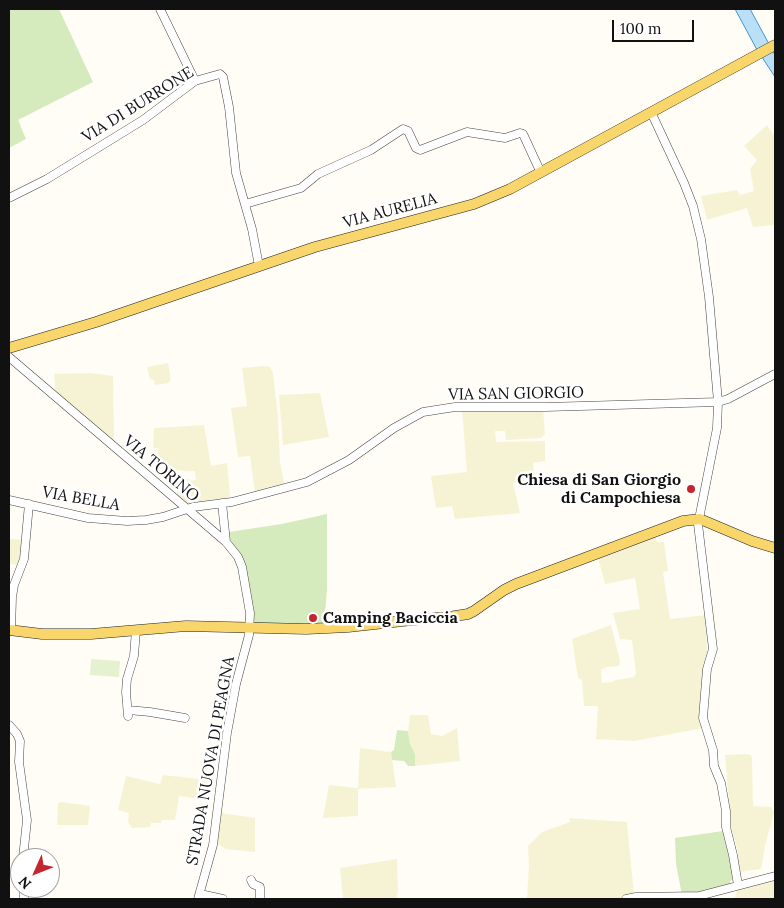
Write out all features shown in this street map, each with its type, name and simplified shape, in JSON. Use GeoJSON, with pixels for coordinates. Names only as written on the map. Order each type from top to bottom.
{"type":"FeatureCollection","features":[{"type":"Feature","properties":{"kind":"main road","name":"VIA AURELIA"},"geometry":{"type":"LineString","coordinates":[[9,348],[96,322],[315,247],[474,204],[510,189],[773,46]]}},
{"type":"Feature","properties":{"kind":"main road"},"geometry":{"type":"LineString","coordinates":[[10,630],[42,634],[82,634],[186,626],[348,627],[468,614],[516,584],[683,521],[700,520],[775,548]]}},
{"type":"Feature","properties":{"kind":"street"},"geometry":{"type":"LineString","coordinates":[[160,9],[195,81]]}},
{"type":"Feature","properties":{"kind":"street","name":"VIA DI BURRONE"},"geometry":{"type":"LineString","coordinates":[[9,198],[46,179],[130,128],[195,81],[218,74],[223,77],[229,107],[236,173],[246,204],[259,266]]}},
{"type":"Feature","properties":{"kind":"street"},"geometry":{"type":"LineString","coordinates":[[651,112],[693,206],[701,239],[709,297],[718,402],[717,428],[698,524],[713,649],[707,669],[703,718],[712,750],[714,766],[720,782],[726,811],[726,827],[738,885]]}},
{"type":"Feature","properties":{"kind":"street"},"geometry":{"type":"LineString","coordinates":[[246,204],[301,188],[318,174],[371,150],[400,130],[405,129],[416,148],[420,150],[467,132],[505,138],[520,133],[523,134],[540,173]]}},
{"type":"Feature","properties":{"kind":"street","name":"VIA TORINO"},"geometry":{"type":"LineString","coordinates":[[9,357],[226,542],[238,557],[242,567],[250,613],[250,627]]}},
{"type":"Feature","properties":{"kind":"street"},"geometry":{"type":"LineString","coordinates":[[718,402],[728,399],[775,374]]}},
{"type":"Feature","properties":{"kind":"street","name":"VIA SAN GIORGIO"},"geometry":{"type":"LineString","coordinates":[[187,509],[222,503],[307,482],[349,460],[394,428],[423,412],[455,407],[546,407],[718,402]]}},
{"type":"Feature","properties":{"kind":"street","name":"VIA BELLA"},"geometry":{"type":"LineString","coordinates":[[9,500],[88,518],[127,521],[162,518],[187,509]]}},
{"type":"Feature","properties":{"kind":"street"},"geometry":{"type":"LineString","coordinates":[[222,503],[226,542]]}},
{"type":"Feature","properties":{"kind":"street","name":"VIA BELLA"},"geometry":{"type":"LineString","coordinates":[[10,630],[14,585],[24,560],[29,504]]}},
{"type":"Feature","properties":{"kind":"street","name":"STRADA NUOVA DI PEAGNA"},"geometry":{"type":"LineString","coordinates":[[199,896],[213,845],[227,733],[236,684],[250,627]]}},
{"type":"Feature","properties":{"kind":"street"},"geometry":{"type":"LineString","coordinates":[[136,630],[134,656],[127,679],[128,713],[150,712],[185,718]]}},
{"type":"Feature","properties":{"kind":"street"},"geometry":{"type":"LineString","coordinates":[[9,725],[20,741],[19,762],[28,820],[24,848]]}},
{"type":"Feature","properties":{"kind":"street"},"geometry":{"type":"LineString","coordinates":[[626,899],[636,897],[699,896],[775,876]]}},
{"type":"Feature","properties":{"kind":"street"},"geometry":{"type":"LineString","coordinates":[[251,880],[253,884],[260,887],[260,899]]}},
{"type":"Feature","properties":{"kind":"street"},"geometry":{"type":"LineString","coordinates":[[199,896],[223,899]]}},
{"type":"Feature","properties":{"kind":"shaded area"},"geometry":{"type":"Polygon","coordinates":[[[767,125],[775,137],[775,272],[774,225],[753,227],[747,208],[707,220],[701,196],[737,190],[740,195],[754,191],[750,169],[757,160],[744,146],[767,125]]]}},
{"type":"Feature","properties":{"kind":"shaded area"},"geometry":{"type":"Polygon","coordinates":[[[168,363],[171,380],[168,383],[155,385],[154,380],[150,379],[147,367],[168,363]]]}},
{"type":"Feature","properties":{"kind":"shaded area"},"geometry":{"type":"Polygon","coordinates":[[[270,367],[273,373],[280,462],[284,484],[283,486],[255,493],[250,456],[238,457],[231,408],[247,406],[242,368],[270,367]]]}},
{"type":"Feature","properties":{"kind":"shaded area"},"geometry":{"type":"Polygon","coordinates":[[[91,373],[113,376],[114,439],[112,442],[56,395],[54,374],[91,373]]]}},
{"type":"Feature","properties":{"kind":"shaded area"},"geometry":{"type":"Polygon","coordinates":[[[320,393],[329,437],[283,445],[279,395],[320,393]]]}},
{"type":"Feature","properties":{"kind":"shaded area"},"geometry":{"type":"Polygon","coordinates":[[[462,409],[543,409],[545,434],[541,438],[506,440],[505,431],[495,431],[496,442],[545,441],[545,461],[533,463],[535,479],[513,483],[520,513],[455,519],[452,506],[436,508],[431,476],[467,472],[462,409]]]}},
{"type":"Feature","properties":{"kind":"shaded area"},"geometry":{"type":"Polygon","coordinates":[[[204,425],[211,466],[227,463],[230,496],[229,499],[193,505],[177,497],[178,479],[196,480],[195,471],[164,470],[164,464],[157,463],[158,448],[153,448],[154,428],[204,425]]]}},
{"type":"Feature","properties":{"kind":"shaded area"},"geometry":{"type":"Polygon","coordinates":[[[655,534],[657,542],[664,542],[668,571],[663,572],[670,619],[706,615],[707,655],[703,666],[703,728],[634,741],[596,739],[598,706],[584,706],[582,680],[578,678],[572,639],[611,625],[620,661],[619,666],[606,667],[601,670],[602,683],[634,677],[636,673],[632,640],[620,639],[613,613],[640,609],[635,578],[605,584],[598,557],[655,534]]]}},
{"type":"Feature","properties":{"kind":"shaded area"},"geometry":{"type":"Polygon","coordinates":[[[9,539],[25,540],[20,565],[9,564],[9,539]]]}},
{"type":"Feature","properties":{"kind":"shaded area"},"geometry":{"type":"Polygon","coordinates":[[[410,715],[428,715],[431,734],[442,736],[457,728],[460,761],[415,766],[415,754],[410,744],[408,731],[410,715]]]}},
{"type":"Feature","properties":{"kind":"shaded area"},"geometry":{"type":"Polygon","coordinates":[[[360,748],[391,752],[396,787],[358,789],[358,816],[323,818],[329,785],[358,788],[360,748]]]}},
{"type":"Feature","properties":{"kind":"shaded area"},"geometry":{"type":"Polygon","coordinates":[[[725,755],[751,755],[752,759],[753,806],[771,807],[774,812],[761,869],[738,872],[738,852],[731,826],[725,755]]]}},
{"type":"Feature","properties":{"kind":"shaded area"},"geometry":{"type":"Polygon","coordinates":[[[163,775],[208,780],[206,795],[194,795],[194,798],[179,796],[175,820],[161,820],[161,823],[151,823],[150,827],[132,828],[128,822],[129,813],[118,810],[126,776],[160,784],[163,775]]]}},
{"type":"Feature","properties":{"kind":"shaded area"},"geometry":{"type":"Polygon","coordinates":[[[58,803],[90,806],[88,825],[57,825],[58,803]]]}},
{"type":"Feature","properties":{"kind":"shaded area"},"geometry":{"type":"Polygon","coordinates":[[[221,813],[255,818],[255,852],[226,849],[216,842],[221,813]]]}},
{"type":"Feature","properties":{"kind":"shaded area"},"geometry":{"type":"Polygon","coordinates":[[[569,818],[627,822],[634,895],[622,899],[527,899],[528,846],[542,832],[570,822],[569,818]]]}},
{"type":"Feature","properties":{"kind":"shaded area"},"geometry":{"type":"Polygon","coordinates":[[[397,859],[398,892],[396,899],[343,899],[340,868],[397,859]]]}},
{"type":"Feature","properties":{"kind":"shaded area"},"geometry":{"type":"Polygon","coordinates":[[[775,879],[775,899],[735,899],[737,889],[775,879]]]}},
{"type":"Feature","properties":{"kind":"green space"},"geometry":{"type":"Polygon","coordinates":[[[9,9],[59,9],[93,82],[18,120],[26,139],[9,148],[9,9]]]}},
{"type":"Feature","properties":{"kind":"green space","name":"Camping Baciccia"},"geometry":{"type":"Polygon","coordinates":[[[327,514],[327,589],[324,625],[254,625],[254,615],[241,556],[230,539],[229,532],[282,524],[327,514]]]}},
{"type":"Feature","properties":{"kind":"green space"},"geometry":{"type":"Polygon","coordinates":[[[91,659],[120,661],[119,677],[90,675],[91,659]]]}},
{"type":"Feature","properties":{"kind":"green space"},"geometry":{"type":"Polygon","coordinates":[[[397,730],[408,731],[410,744],[415,754],[415,766],[408,766],[404,761],[392,760],[391,752],[394,750],[397,730]]]}},
{"type":"Feature","properties":{"kind":"green space"},"geometry":{"type":"Polygon","coordinates":[[[723,831],[733,871],[730,885],[699,894],[682,895],[676,864],[675,838],[723,831]]]}},
{"type":"Feature","properties":{"kind":"water"},"geometry":{"type":"Polygon","coordinates":[[[735,9],[750,9],[775,55],[775,77],[756,48],[735,9]]]}},
{"type":"Feature","properties":{"kind":"place","name":"Chiesa di San Giorgio di Campochiesa"},"geometry":{"type":"Point","coordinates":[691,489]}},
{"type":"Feature","properties":{"kind":"place","name":"Camping Baciccia"},"geometry":{"type":"Point","coordinates":[313,618]}}]}
